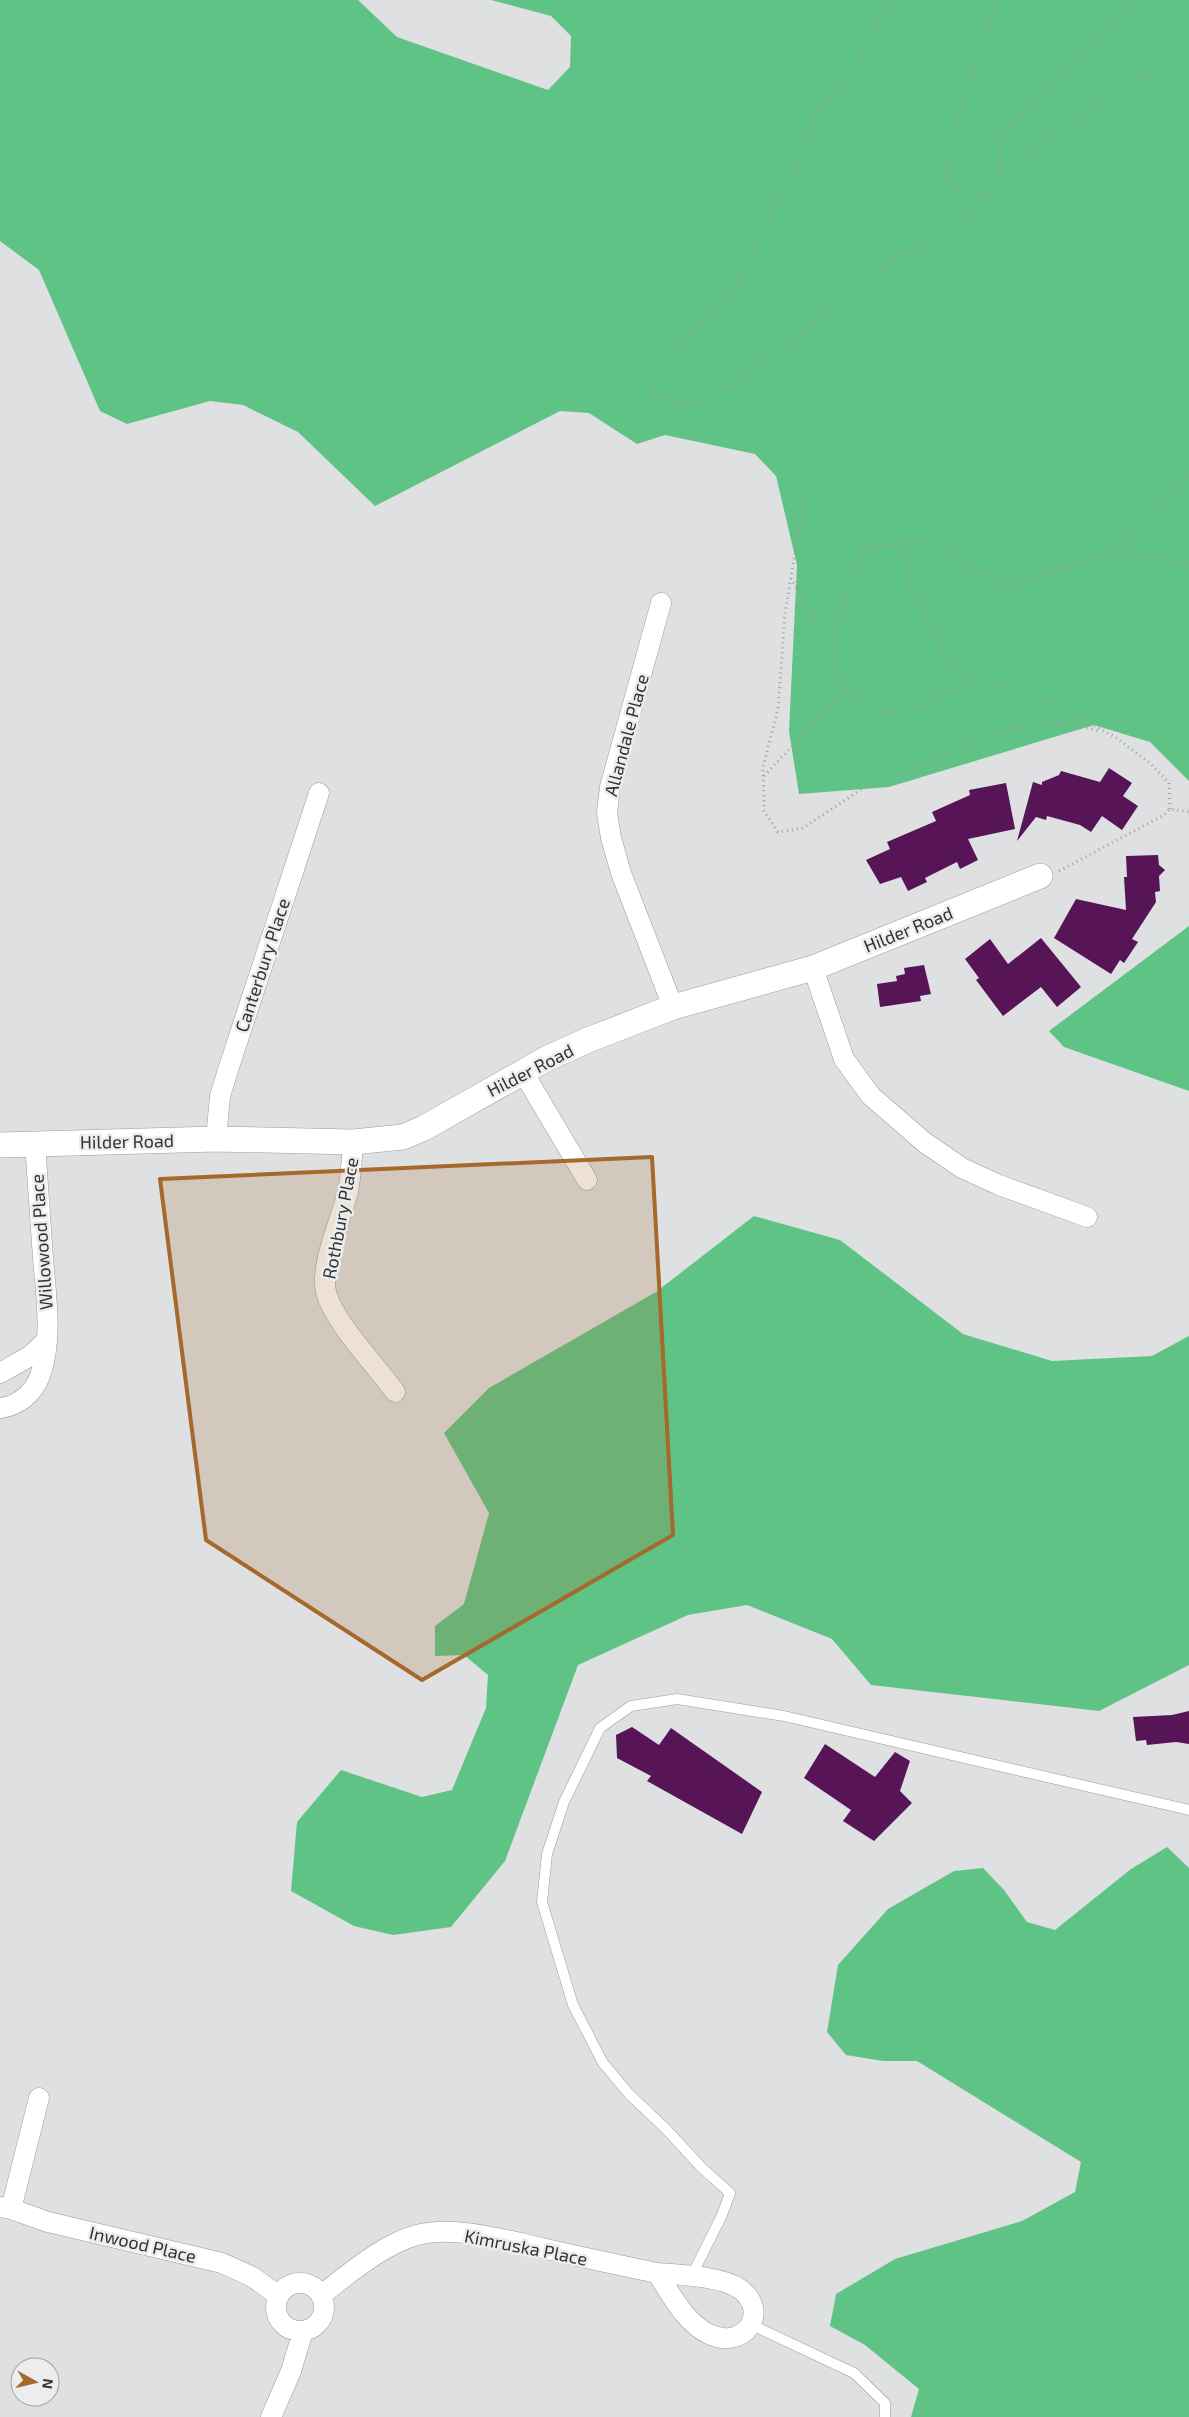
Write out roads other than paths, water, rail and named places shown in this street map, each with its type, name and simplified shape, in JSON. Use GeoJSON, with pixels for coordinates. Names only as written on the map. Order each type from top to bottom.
{"type":"FeatureCollection","features":[{"type":"Feature","properties":{"kind":"street","name":"Allandale Place"},"geometry":{"type":"LineString","coordinates":[[661,603],[614,774],[607,812],[610,838],[621,873],[673,1007]]}},
{"type":"Feature","properties":{"kind":"street","name":"Canterbury Place"},"geometry":{"type":"LineString","coordinates":[[216,1139],[220,1096],[319,793]]}},
{"type":"Feature","properties":{"kind":"street","name":"Hilder Road"},"geometry":{"type":"LineString","coordinates":[[0,1145],[216,1139],[353,1142],[403,1137],[424,1128],[523,1072],[588,1040],[673,1007],[813,968],[1040,876]]}},
{"type":"Feature","properties":{"kind":"street"},"geometry":{"type":"LineString","coordinates":[[813,968],[844,1059],[871,1096],[924,1142],[962,1168],[999,1185],[1087,1217]]}},
{"type":"Feature","properties":{"kind":"street"},"geometry":{"type":"LineString","coordinates":[[523,1072],[587,1180]]}},
{"type":"Feature","properties":{"kind":"street","name":"Rothbury Place"},"geometry":{"type":"LineString","coordinates":[[353,1142],[348,1192],[330,1246],[326,1291],[336,1313],[395,1392]]}},
{"type":"Feature","properties":{"kind":"street","name":"Willowood Place"},"geometry":{"type":"LineString","coordinates":[[0,1408],[19,1402],[30,1393],[39,1378],[46,1341],[44,1273],[35,1143]]}},
{"type":"Feature","properties":{"kind":"street"},"geometry":{"type":"LineString","coordinates":[[0,1373],[30,1356],[46,1341]]}},
{"type":"Feature","properties":{"kind":"street"},"geometry":{"type":"LineString","coordinates":[[5,2208],[38,2098]]}},
{"type":"Feature","properties":{"kind":"street","name":"Inwood Place"},"geometry":{"type":"LineString","coordinates":[[5,2208],[48,2222],[222,2263],[251,2276],[279,2296]]}},
{"type":"Feature","properties":{"kind":"street","name":"Kimruska Place"},"geometry":{"type":"LineString","coordinates":[[321,2295],[369,2259],[418,2235],[460,2233],[498,2239],[657,2273],[719,2282],[739,2289],[749,2299],[754,2312],[752,2325]]}},
{"type":"Feature","properties":{"kind":"street"},"geometry":{"type":"LineString","coordinates":[[657,2273],[681,2309],[708,2334],[721,2338],[734,2338],[745,2333],[752,2325]]}},
{"type":"Feature","properties":{"kind":"street"},"geometry":{"type":"LineString","coordinates":[[300,2283],[312,2286],[321,2295],[324,2307],[322,2318],[314,2327],[302,2331],[290,2329],[280,2320],[276,2308],[279,2296],[288,2287],[300,2283]]}},
{"type":"Feature","properties":{"kind":"street"},"geometry":{"type":"LineString","coordinates":[[271,2417],[291,2372],[302,2331]]}},
{"type":"Feature","properties":{"kind":"lane"},"geometry":{"type":"LineString","coordinates":[[691,2277],[722,2216],[730,2192],[702,2168],[666,2129],[629,2094],[603,2064],[573,2006],[542,1902],[547,1854],[564,1802],[600,1728],[631,1706],[677,1699],[718,1704],[784,1716],[1189,1810]]}},
{"type":"Feature","properties":{"kind":"lane"},"geometry":{"type":"LineString","coordinates":[[752,2325],[854,2374],[885,2403],[885,2417]]}}]}
